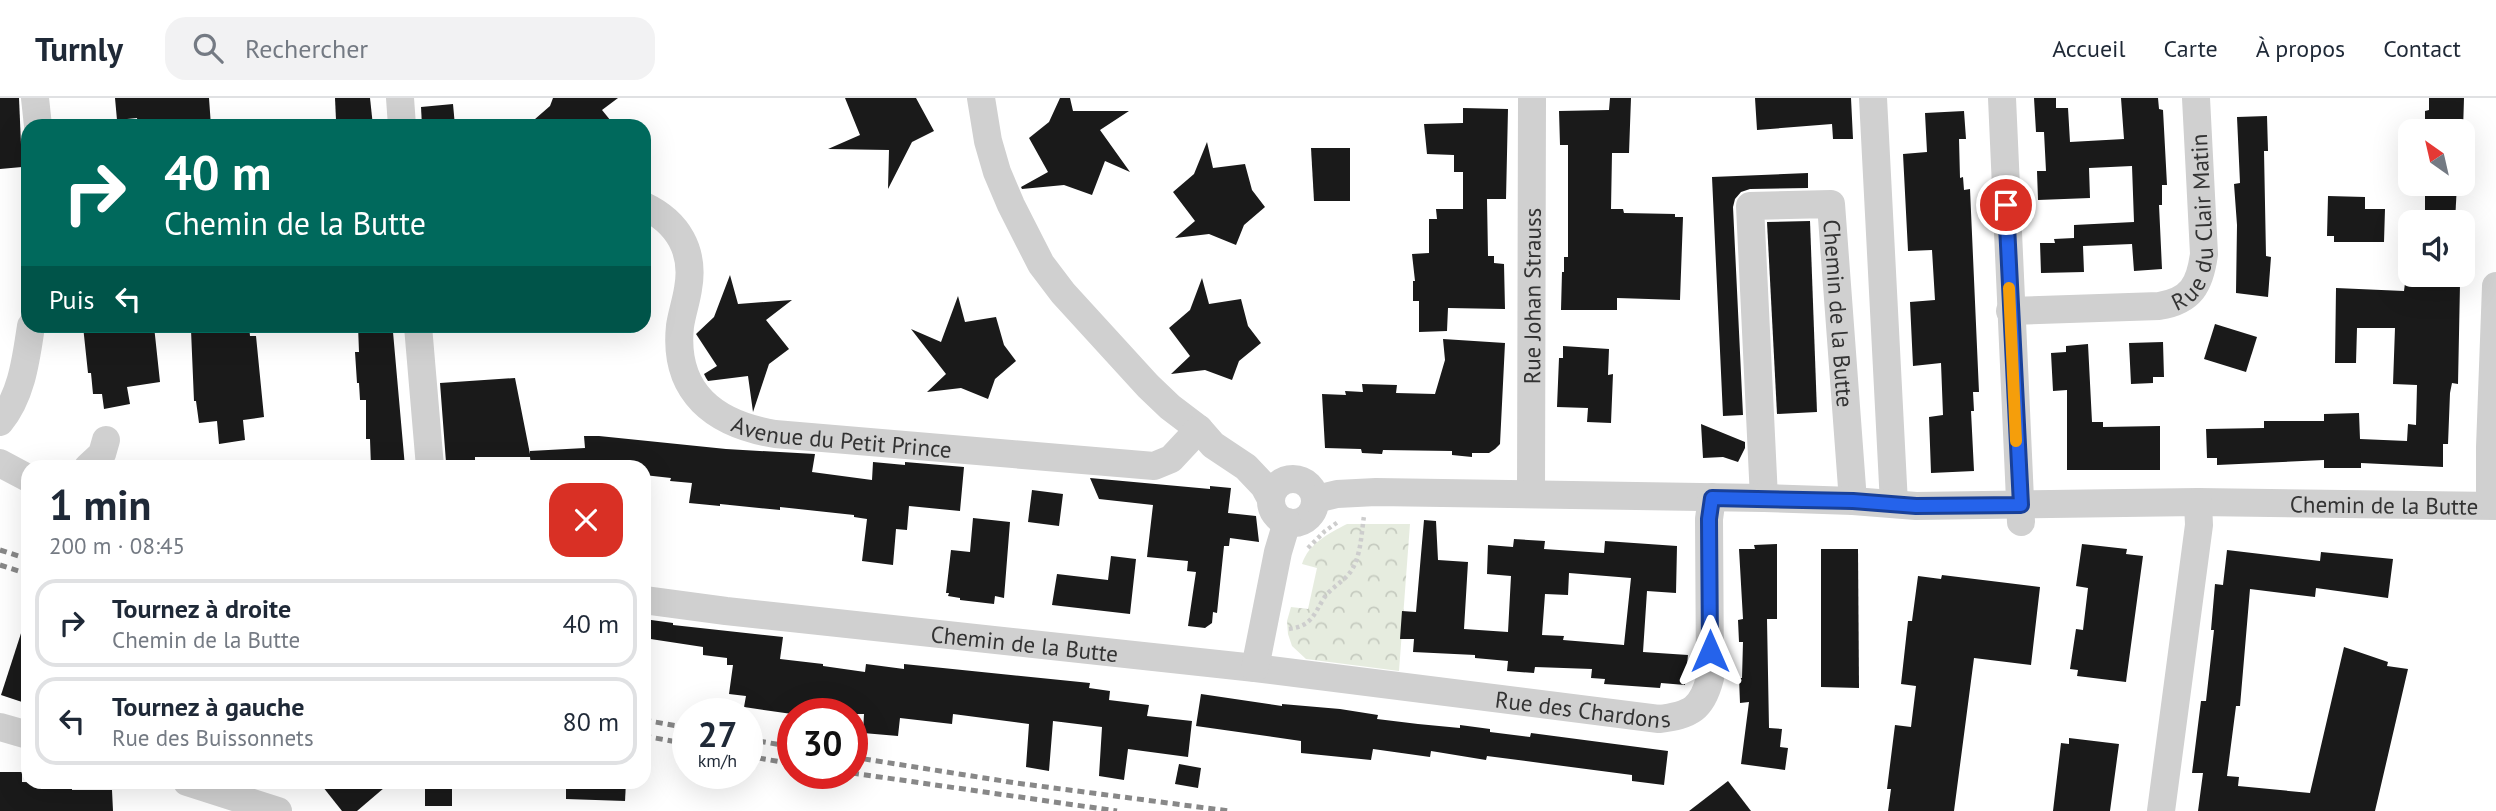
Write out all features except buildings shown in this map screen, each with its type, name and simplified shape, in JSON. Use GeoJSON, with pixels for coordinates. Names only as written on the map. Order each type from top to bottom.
{"type":"FeatureCollection","features":[{"type":"Feature","properties":{"kind":"street"},"geometry":{"type":"LineString","coordinates":[[35,98],[37,119]]}},
{"type":"Feature","properties":{"kind":"street"},"geometry":{"type":"LineString","coordinates":[[400,98],[402,119]]}},
{"type":"Feature","properties":{"kind":"street"},"geometry":{"type":"LineString","coordinates":[[981,98],[988,141],[1010,205],[1041,264],[1063,293],[1170,407],[1199,429],[1213,445],[1281,489]]}},
{"type":"Feature","properties":{"kind":"street","name":"Rue Johan Strauss"},"geometry":{"type":"LineString","coordinates":[[1531,494],[1532,98]]}},
{"type":"Feature","properties":{"kind":"street"},"geometry":{"type":"LineString","coordinates":[[1873,98],[1894,504]]}},
{"type":"Feature","properties":{"kind":"street"},"geometry":{"type":"LineString","coordinates":[[2002,98],[2021,513]]}},
{"type":"Feature","properties":{"kind":"street","name":"Rue du Clair Matin"},"geometry":{"type":"LineString","coordinates":[[2010,311],[2159,306],[2172,304],[2195,288],[2202,275],[2204,254],[2196,98]]}},
{"type":"Feature","properties":{"kind":"street","name":"Chemin de la Butte"},"geometry":{"type":"LineString","coordinates":[[1764,498],[1750,206],[1831,204],[1853,501]]}},
{"type":"Feature","properties":{"kind":"street","name":"Avenue du Petit Prince"},"geometry":{"type":"LineString","coordinates":[[651,209],[662,214],[677,230],[686,249],[688,288],[680,329],[680,352],[686,373],[696,394],[711,411],[750,430],[1154,466],[1171,459],[1199,429]]}},
{"type":"Feature","properties":{"kind":"street"},"geometry":{"type":"LineString","coordinates":[[2493,505],[2490,447],[2496,286]]}},
{"type":"Feature","properties":{"kind":"street"},"geometry":{"type":"LineString","coordinates":[[0,422],[14,401],[26,361],[30,333]]}},
{"type":"Feature","properties":{"kind":"street"},"geometry":{"type":"LineString","coordinates":[[419,333],[429,460]]}},
{"type":"Feature","properties":{"kind":"street"},"geometry":{"type":"LineString","coordinates":[[96,460],[102,454],[106,440]]}},
{"type":"Feature","properties":{"kind":"street"},"geometry":{"type":"LineString","coordinates":[[0,463],[21,474]]}},
{"type":"Feature","properties":{"kind":"street"},"geometry":{"type":"LineString","coordinates":[[1299,480],[1307,484],[1316,499],[1314,510],[1307,518],[1297,523],[1287,522],[1275,513],[1281,489],[1299,480]]}},
{"type":"Feature","properties":{"kind":"street","name":"Chemin de la Butte"},"geometry":{"type":"LineString","coordinates":[[1316,499],[1337,494],[1376,492],[1764,498],[1853,501],[2021,513],[2198,502],[2493,505]]}},
{"type":"Feature","properties":{"kind":"street","name":"Rue des Chardons"},"geometry":{"type":"LineString","coordinates":[[1255,668],[1660,719],[1678,716],[1693,710],[1705,696],[1710,678],[1709,519],[1712,498]]}},
{"type":"Feature","properties":{"kind":"street"},"geometry":{"type":"LineString","coordinates":[[2161,811],[2199,525],[2198,502]]}},
{"type":"Feature","properties":{"kind":"street"},"geometry":{"type":"LineString","coordinates":[[1255,668],[1278,552],[1287,522]]}},
{"type":"Feature","properties":{"kind":"street","name":"Chemin de la Butte"},"geometry":{"type":"LineString","coordinates":[[651,601],[1255,668]]}},
{"type":"Feature","properties":{"kind":"street"},"geometry":{"type":"LineString","coordinates":[[0,727],[21,733]]}},
{"type":"Feature","properties":{"kind":"street"},"geometry":{"type":"LineString","coordinates":[[209,789],[278,811]]}},
{"type":"Feature","properties":{"kind":"path"},"geometry":{"type":"LineString","coordinates":[[1264,628],[1294,629],[1316,615],[1325,596],[1350,573],[1359,554],[1364,514]]}},
{"type":"Feature","properties":{"kind":"green space"},"geometry":{"type":"Polygon","coordinates":[[[1347,524],[1410,524],[1399,671],[1306,659],[1292,646],[1287,621],[1291,607],[1308,609],[1317,568],[1302,564],[1305,557],[1320,540],[1347,524]]]}},
{"type":"Feature","properties":{"kind":"railway"},"geometry":{"type":"LineString","coordinates":[[0,550],[21,557]]}},
{"type":"Feature","properties":{"kind":"railway"},"geometry":{"type":"LineString","coordinates":[[0,565],[21,572]]}},
{"type":"Feature","properties":{"kind":"railway"},"geometry":{"type":"LineString","coordinates":[[651,721],[672,725]]}},
{"type":"Feature","properties":{"kind":"railway"},"geometry":{"type":"LineString","coordinates":[[651,737],[672,741]]}},
{"type":"Feature","properties":{"kind":"railway"},"geometry":{"type":"LineString","coordinates":[[763,742],[777,744]]}},
{"type":"Feature","properties":{"kind":"railway"},"geometry":{"type":"LineString","coordinates":[[763,759],[777,761]]}},
{"type":"Feature","properties":{"kind":"railway"},"geometry":{"type":"LineString","coordinates":[[868,760],[1016,783],[1229,811]]}},
{"type":"Feature","properties":{"kind":"railway"},"geometry":{"type":"LineString","coordinates":[[868,775],[1117,811]]}},
{"type":"Feature","properties":{"kind":"slow traffic"},"geometry":{"type":"LineString","coordinates":[[2009,288],[2016,441]]}},
{"type":"Feature","properties":{"kind":"route"},"geometry":{"type":"LineString","coordinates":[[1710,651],[1709,519],[1712,498],[1853,501],[1916,506],[2021,505],[2006,205]]}}]}
